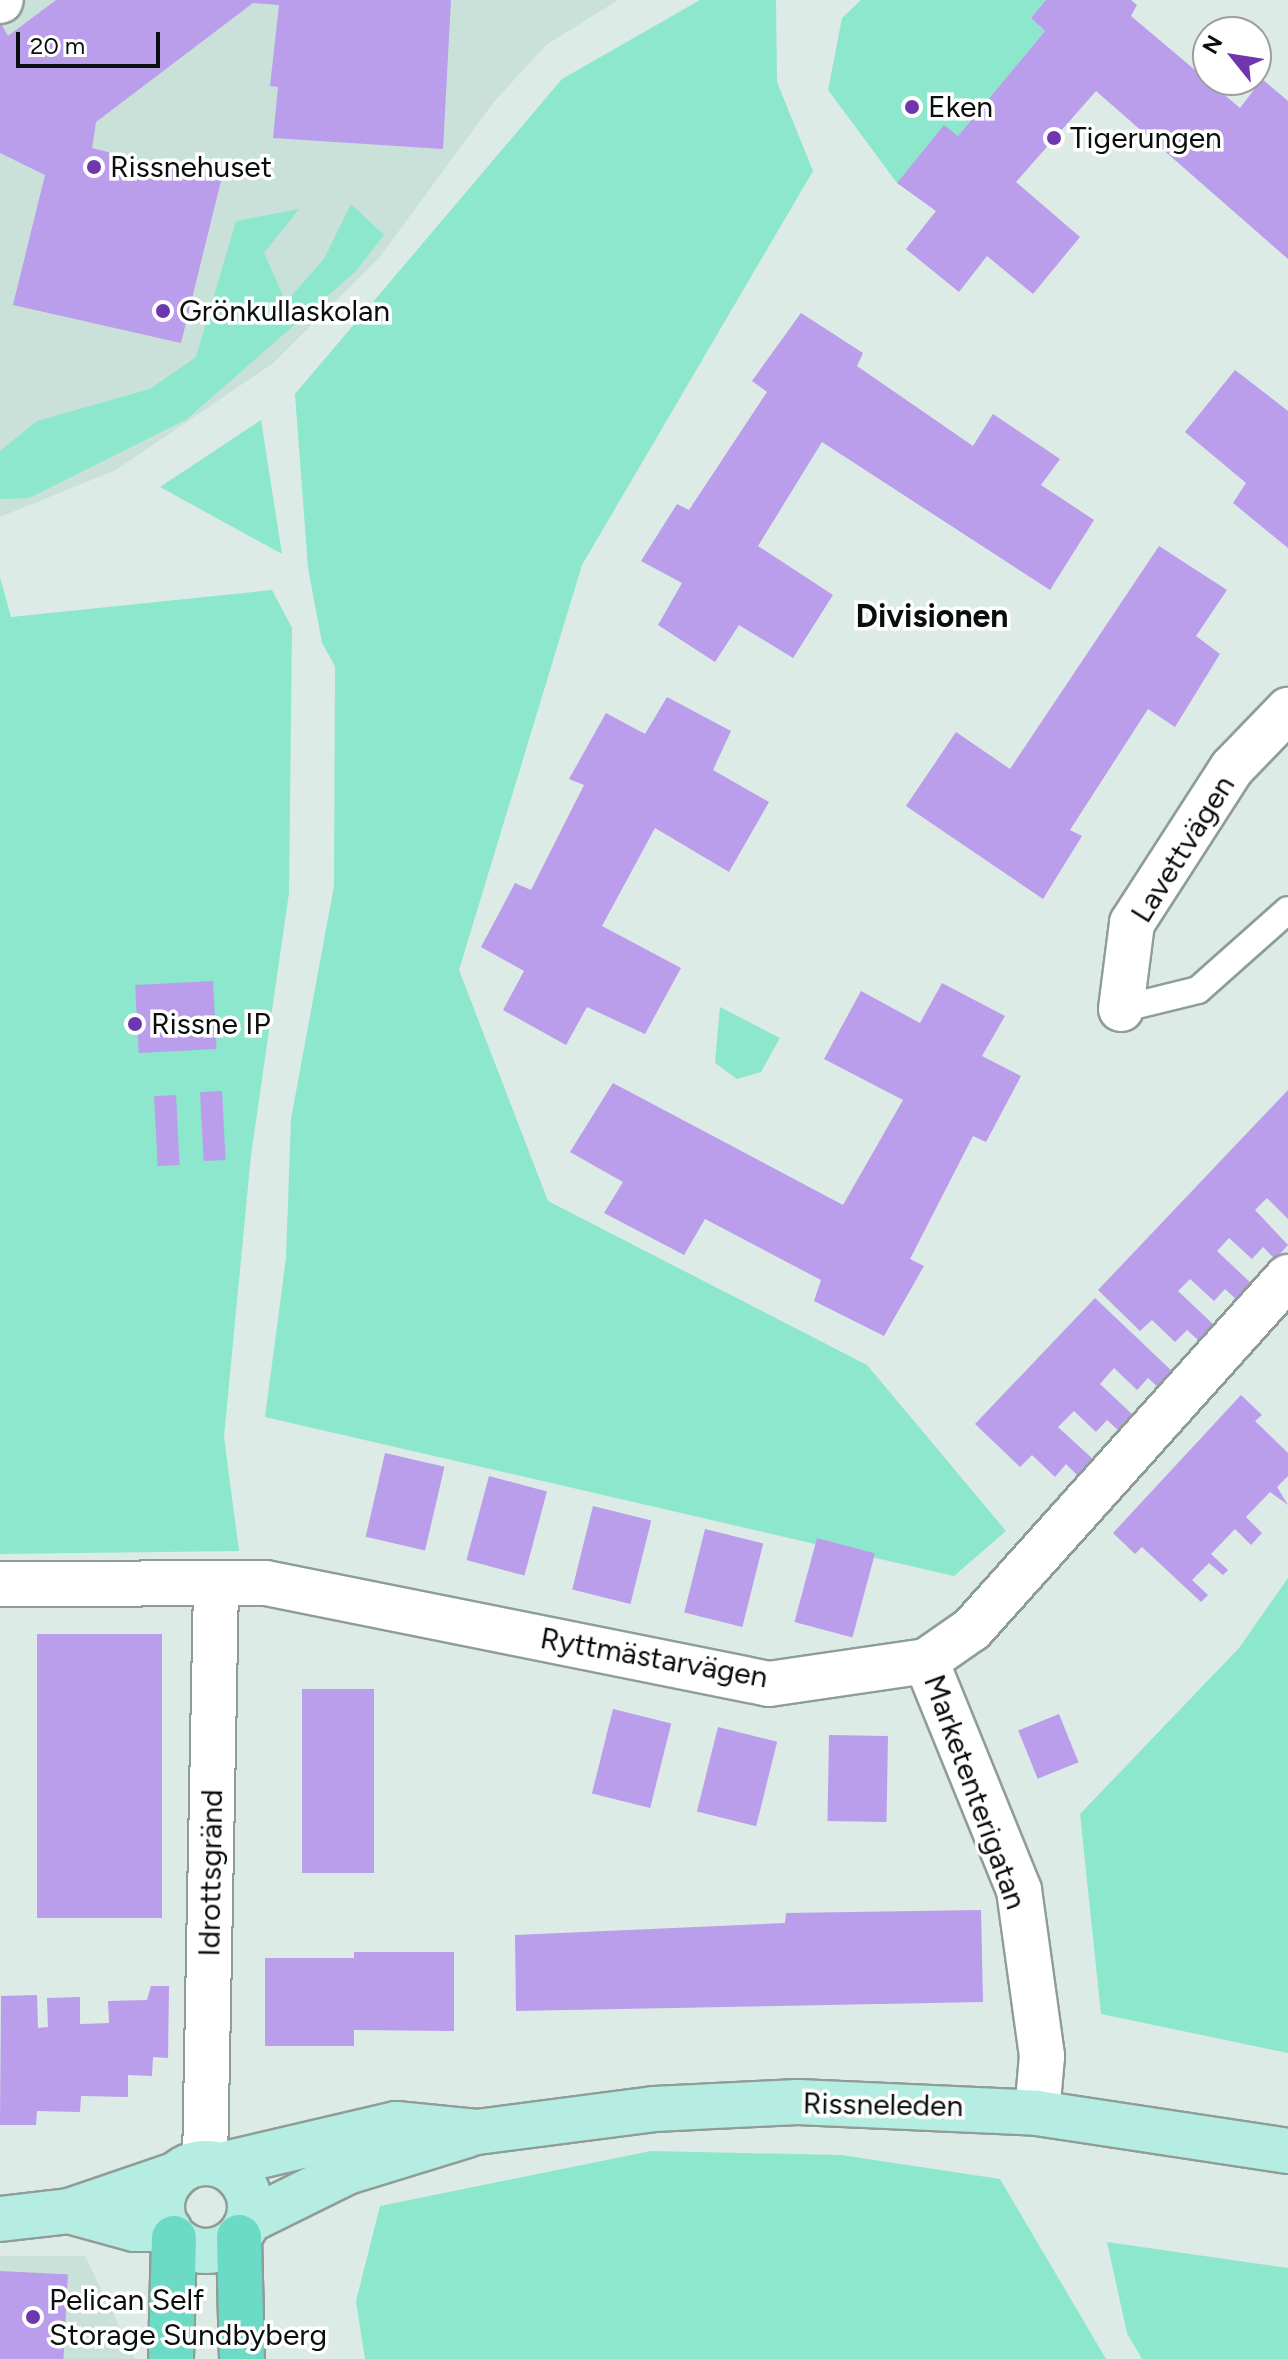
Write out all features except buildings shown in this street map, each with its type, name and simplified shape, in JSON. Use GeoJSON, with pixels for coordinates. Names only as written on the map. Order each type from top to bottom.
{"type":"FeatureCollection","features":[{"type":"Feature","properties":{"kind":"main road"},"geometry":{"type":"LineString","coordinates":[[242,2359],[244,2229]]}},
{"type":"Feature","properties":{"kind":"main road"},"geometry":{"type":"LineString","coordinates":[[171,2359],[172,2234]]}},
{"type":"Feature","properties":{"kind":"street","name":"Lavettvägen"},"geometry":{"type":"LineString","coordinates":[[1121,1009],[1132,923],[1232,768],[1288,710]]}},
{"type":"Feature","properties":{"kind":"street","name":"Ryttmästarvägen"},"geometry":{"type":"LineString","coordinates":[[0,1584],[266,1583],[769,1684],[926,1661],[972,1629],[1288,1277]]}},
{"type":"Feature","properties":{"kind":"street","name":"Idrottsgränd"},"geometry":{"type":"LineString","coordinates":[[201,2168],[216,1583]]}},
{"type":"Feature","properties":{"kind":"street","name":"Marketenterigatan"},"geometry":{"type":"LineString","coordinates":[[926,1661],[1019,1890],[1042,2056],[1037,2113]]}},
{"type":"Feature","properties":{"kind":"street","name":"Rissneleden"},"geometry":{"type":"LineString","coordinates":[[244,2229],[347,2172],[477,2132],[654,2109],[798,2102],[1037,2113],[1288,2151]]}},
{"type":"Feature","properties":{"kind":"street","name":"Rissneleden"},"geometry":{"type":"LineString","coordinates":[[0,2219],[69,2211],[201,2168],[396,2124],[477,2132]]}},
{"type":"Feature","properties":{"kind":"street"},"geometry":{"type":"LineString","coordinates":[[201,2168],[246,2186],[244,2229],[207,2252],[172,2234],[162,2206],[201,2168]]}},
{"type":"Feature","properties":{"kind":"street","name":"Rissneleden"},"geometry":{"type":"LineString","coordinates":[[69,2211],[134,2229],[172,2234]]}},
{"type":"Feature","properties":{"kind":"lane"},"geometry":{"type":"LineString","coordinates":[[1121,1009],[1198,990],[1288,910]]}},
{"type":"Feature","properties":{"kind":"shaded area","name":"Grönkullaskolan"},"geometry":{"type":"Polygon","coordinates":[[[0,0],[618,0],[546,45],[493,103],[379,258],[272,364],[116,470],[0,517],[0,0]]]}},
{"type":"Feature","properties":{"kind":"shaded area"},"geometry":{"type":"Polygon","coordinates":[[[0,2256],[85,2256],[135,2359],[0,2359],[0,2256]]]}},
{"type":"Feature","properties":{"kind":"green space"},"geometry":{"type":"Polygon","coordinates":[[[700,0],[776,0],[777,82],[813,171],[582,565],[459,970],[548,1201],[867,1365],[1006,1531],[954,1576],[265,1417],[286,1258],[291,1119],[334,886],[335,666],[322,643],[308,568],[295,394],[562,79],[700,0]]]}},
{"type":"Feature","properties":{"kind":"green space","name":"Eken"},"geometry":{"type":"Polygon","coordinates":[[[861,0],[1046,0],[1031,18],[1045,31],[958,136],[944,126],[897,183],[828,90],[842,18],[861,0]]]}},
{"type":"Feature","properties":{"kind":"green space"},"geometry":{"type":"Polygon","coordinates":[[[351,204],[384,235],[356,271],[187,419],[29,498],[0,499],[0,451],[37,421],[150,389],[196,357],[236,221],[299,209],[264,253],[286,302],[324,259],[351,204]]]}},
{"type":"Feature","properties":{"kind":"green space"},"geometry":{"type":"Polygon","coordinates":[[[261,420],[282,554],[160,487],[261,420]]]}},
{"type":"Feature","properties":{"kind":"green space","name":"Rissne IP"},"geometry":{"type":"Polygon","coordinates":[[[0,577],[11,617],[272,590],[292,628],[289,893],[251,1155],[224,1437],[239,1551],[0,1554],[0,577]]]}},
{"type":"Feature","properties":{"kind":"green space"},"geometry":{"type":"Polygon","coordinates":[[[720,1007],[780,1038],[761,1072],[737,1079],[715,1063],[720,1007]]]}},
{"type":"Feature","properties":{"kind":"green space"},"geometry":{"type":"Polygon","coordinates":[[[1288,1578],[1288,2053],[1101,2014],[1080,1814],[1239,1648],[1288,1578]]]}},
{"type":"Feature","properties":{"kind":"green space"},"geometry":{"type":"Polygon","coordinates":[[[651,2151],[841,2155],[1000,2179],[1106,2359],[365,2359],[356,2301],[380,2206],[651,2151]]]}},
{"type":"Feature","properties":{"kind":"green space"},"geometry":{"type":"Polygon","coordinates":[[[1107,2242],[1288,2268],[1288,2359],[1142,2359],[1127,2333],[1107,2242]]]}},
{"type":"Feature","properties":{"kind":"place","name":"Eken"},"geometry":{"type":"Point","coordinates":[912,107]}},
{"type":"Feature","properties":{"kind":"place","name":"Tigerungen"},"geometry":{"type":"Point","coordinates":[1054,138]}},
{"type":"Feature","properties":{"kind":"place","name":"Rissnehuset"},"geometry":{"type":"Point","coordinates":[94,167]}},
{"type":"Feature","properties":{"kind":"place","name":"Grönkullaskolan"},"geometry":{"type":"Point","coordinates":[163,311]}},
{"type":"Feature","properties":{"kind":"place","name":"Rissne IP"},"geometry":{"type":"Point","coordinates":[135,1024]}},
{"type":"Feature","properties":{"kind":"place","name":"Pelican Self Storage Sundbyberg"},"geometry":{"type":"Point","coordinates":[33,2317]}},
{"type":"Feature","properties":{"kind":"district","name":"Divisionen"},"geometry":{"type":"Point","coordinates":[932,616]}}]}
